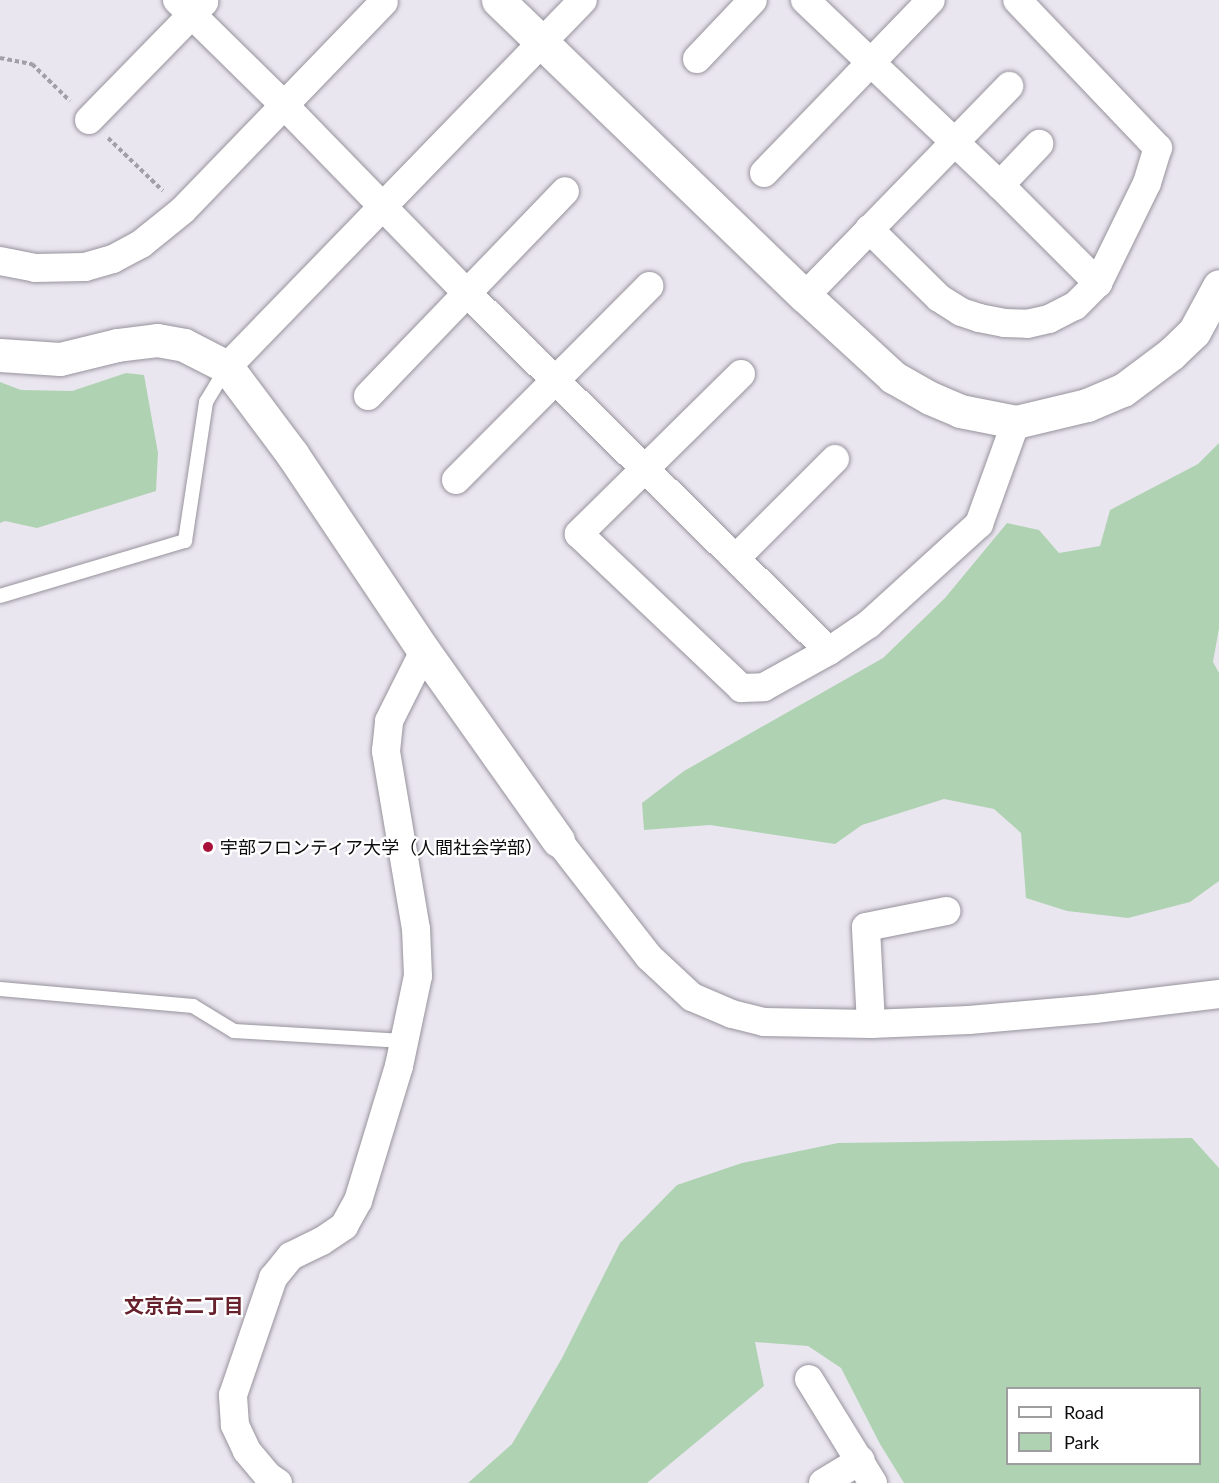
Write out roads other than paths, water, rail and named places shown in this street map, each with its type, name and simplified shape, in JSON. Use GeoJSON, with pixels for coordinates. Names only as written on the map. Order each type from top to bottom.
{"type":"FeatureCollection","features":[{"type":"Feature","properties":{"kind":"street"},"geometry":{"type":"LineString","coordinates":[[498,0],[805,296],[893,377],[930,398],[960,411],[1016,422],[1087,405],[1123,390],[1172,354],[1194,332],[1219,285]]}},
{"type":"Feature","properties":{"kind":"street"},"geometry":{"type":"LineString","coordinates":[[227,367],[583,0]]}},
{"type":"Feature","properties":{"kind":"street"},"geometry":{"type":"LineString","coordinates":[[697,59],[753,0]]}},
{"type":"Feature","properties":{"kind":"street"},"geometry":{"type":"LineString","coordinates":[[805,0],[955,141],[1098,283]]}},
{"type":"Feature","properties":{"kind":"street"},"geometry":{"type":"LineString","coordinates":[[764,174],[931,0]]}},
{"type":"Feature","properties":{"kind":"street"},"geometry":{"type":"LineString","coordinates":[[869,229],[939,298],[979,318],[1004,323],[1027,324],[1049,319],[1075,306],[1098,283],[1147,183],[1158,148],[1017,0]]}},
{"type":"Feature","properties":{"kind":"street"},"geometry":{"type":"LineString","coordinates":[[0,261],[35,268],[85,267],[112,259],[131,249],[176,216],[384,2]]}},
{"type":"Feature","properties":{"kind":"street"},"geometry":{"type":"LineString","coordinates":[[89,120],[192,5],[285,106],[467,293],[829,651]]}},
{"type":"Feature","properties":{"kind":"street"},"geometry":{"type":"LineString","coordinates":[[805,296],[1009,86]]}},
{"type":"Feature","properties":{"kind":"street"},"geometry":{"type":"LineString","coordinates":[[1000,185],[1039,144]]}},
{"type":"Feature","properties":{"kind":"street"},"geometry":{"type":"LineString","coordinates":[[368,396],[565,191]]}},
{"type":"Feature","properties":{"kind":"street"},"geometry":{"type":"LineString","coordinates":[[456,480],[649,286]]}},
{"type":"Feature","properties":{"kind":"street"},"geometry":{"type":"LineString","coordinates":[[0,355],[60,359],[117,345],[157,340],[184,345],[227,367],[292,454],[424,651],[558,840],[649,957],[693,997],[732,1014],[764,1022],[871,1024],[969,1020],[1095,1009],[1219,994]]}},
{"type":"Feature","properties":{"kind":"street"},"geometry":{"type":"LineString","coordinates":[[741,374],[579,534],[741,688],[764,687],[829,651],[869,624],[979,524],[1016,422]]}},
{"type":"Feature","properties":{"kind":"street"},"geometry":{"type":"LineString","coordinates":[[736,558],[835,459]]}},
{"type":"Feature","properties":{"kind":"street"},"geometry":{"type":"LineString","coordinates":[[278,1483],[268,1476],[247,1451],[234,1425],[233,1395],[273,1278],[291,1256],[322,1241],[344,1226],[358,1201],[404,1041],[418,975],[416,929],[386,751],[389,721],[424,651]]}},
{"type":"Feature","properties":{"kind":"street"},"geometry":{"type":"LineString","coordinates":[[871,1024],[866,927],[946,911]]}},
{"type":"Feature","properties":{"kind":"street"},"geometry":{"type":"LineString","coordinates":[[809,1379],[867,1472],[823,1483]]}},
{"type":"Feature","properties":{"kind":"lane"},"geometry":{"type":"LineString","coordinates":[[0,596],[185,541],[206,402],[227,367]]}},
{"type":"Feature","properties":{"kind":"lane"},"geometry":{"type":"LineString","coordinates":[[0,989],[193,1006],[234,1032],[404,1041]]}},
{"type":"Feature","properties":{"kind":"place","name":"宇部フロンティア大学（人間社会学部）"},"geometry":{"type":"Point","coordinates":[208,847]}},
{"type":"Feature","properties":{"kind":"district","name":"文京台二丁目"},"geometry":{"type":"Point","coordinates":[184,1305]}}]}
